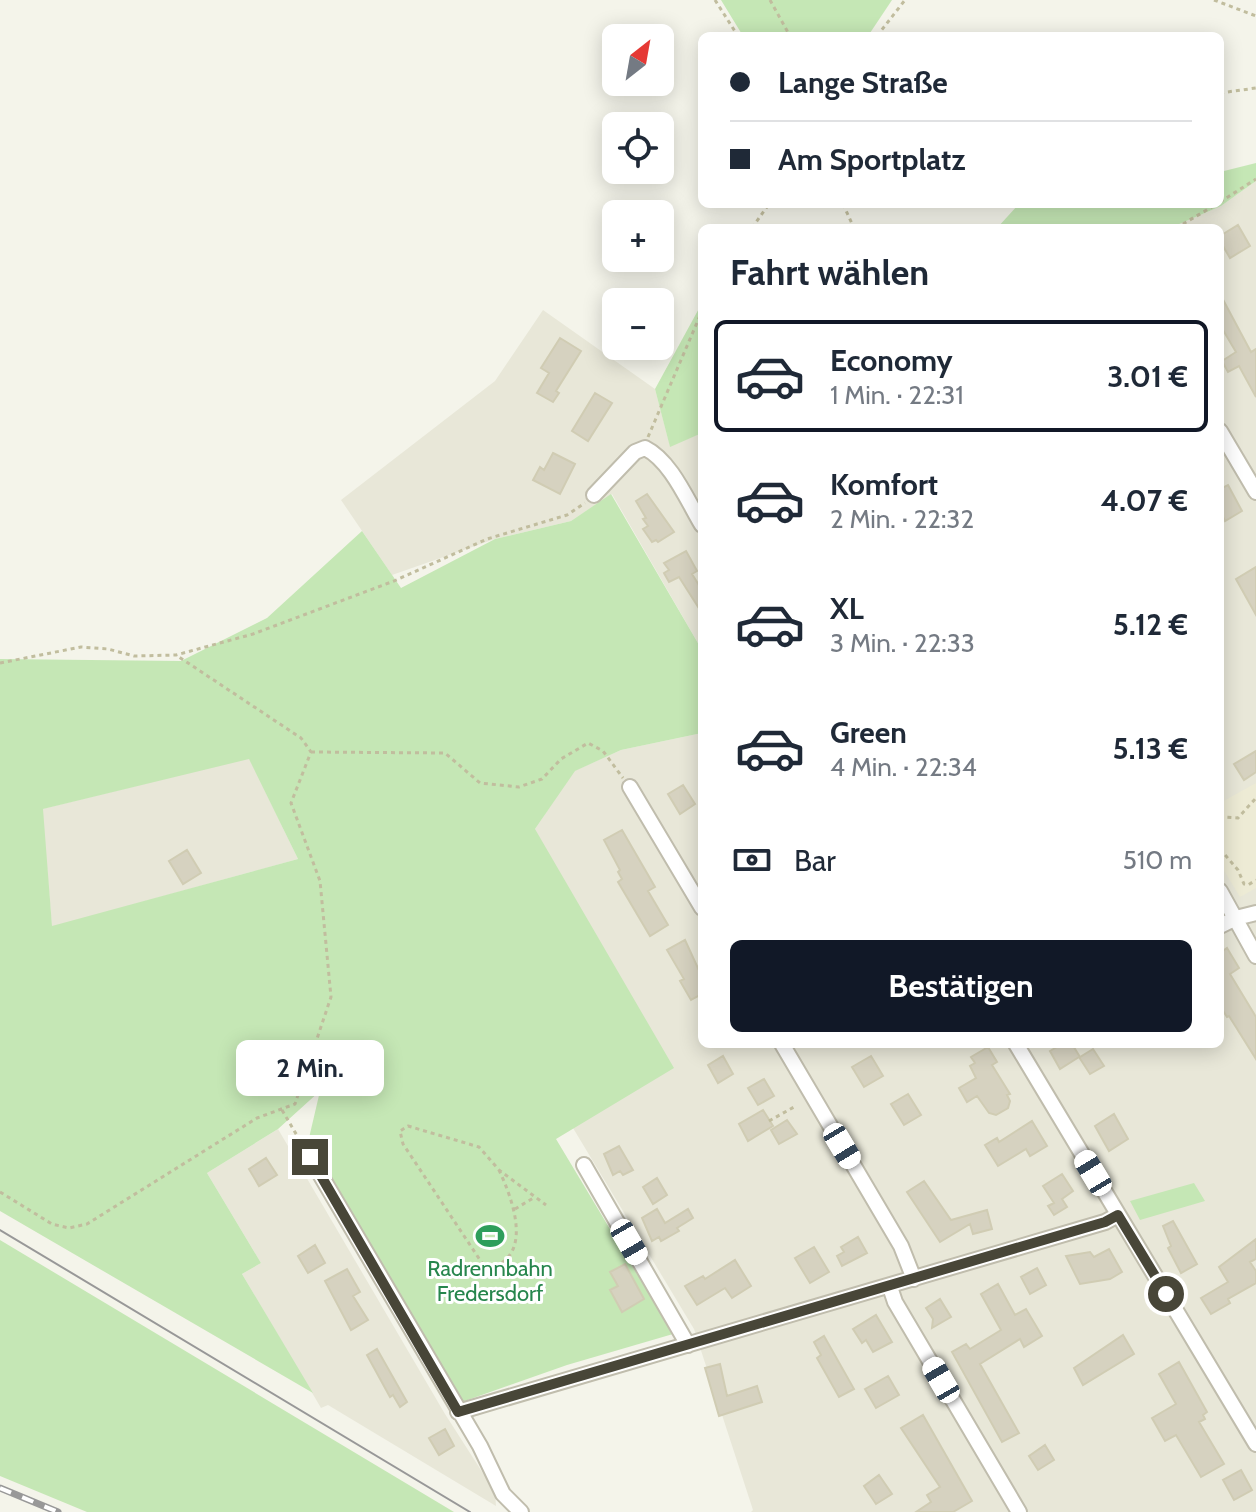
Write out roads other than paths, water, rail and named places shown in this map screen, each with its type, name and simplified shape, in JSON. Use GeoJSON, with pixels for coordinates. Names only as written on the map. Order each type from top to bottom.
{"type":"FeatureCollection","features":[{"type":"Feature","properties":{"kind":"street"},"geometry":{"type":"LineString","coordinates":[[1224,438],[1256,492]]}},
{"type":"Feature","properties":{"kind":"street"},"geometry":{"type":"LineString","coordinates":[[594,495],[635,452],[645,448],[664,463],[698,518]]}},
{"type":"Feature","properties":{"kind":"street"},"geometry":{"type":"LineString","coordinates":[[630,787],[698,901]]}},
{"type":"Feature","properties":{"kind":"street"},"geometry":{"type":"LineString","coordinates":[[1224,898],[1256,956]]}},
{"type":"Feature","properties":{"kind":"street"},"geometry":{"type":"LineString","coordinates":[[1224,924],[1256,913]]}},
{"type":"Feature","properties":{"kind":"street"},"geometry":{"type":"LineString","coordinates":[[784,1048],[901,1246],[914,1279]]}},
{"type":"Feature","properties":{"kind":"street"},"geometry":{"type":"LineString","coordinates":[[1018,1048],[1256,1444]]}},
{"type":"Feature","properties":{"kind":"street"},"geometry":{"type":"LineString","coordinates":[[310,1157],[480,1446],[503,1494],[521,1512]]}},
{"type":"Feature","properties":{"kind":"street"},"geometry":{"type":"LineString","coordinates":[[584,1165],[688,1345]]}},
{"type":"Feature","properties":{"kind":"street"},"geometry":{"type":"LineString","coordinates":[[458,1412],[890,1287],[1105,1222],[1118,1215]]}},
{"type":"Feature","properties":{"kind":"street"},"geometry":{"type":"LineString","coordinates":[[890,1287],[895,1302],[1019,1512]]}},
{"type":"Feature","properties":{"kind":"tram line"},"geometry":{"type":"LineString","coordinates":[[0,1230],[470,1512]]}},
{"type":"Feature","properties":{"kind":"railway"},"geometry":{"type":"LineString","coordinates":[[0,1488],[58,1512]]}},
{"type":"Feature","properties":{"kind":"place","name":"Radrennbahn Fredersdorf"},"geometry":{"type":"Point","coordinates":[490,1236]}}]}
